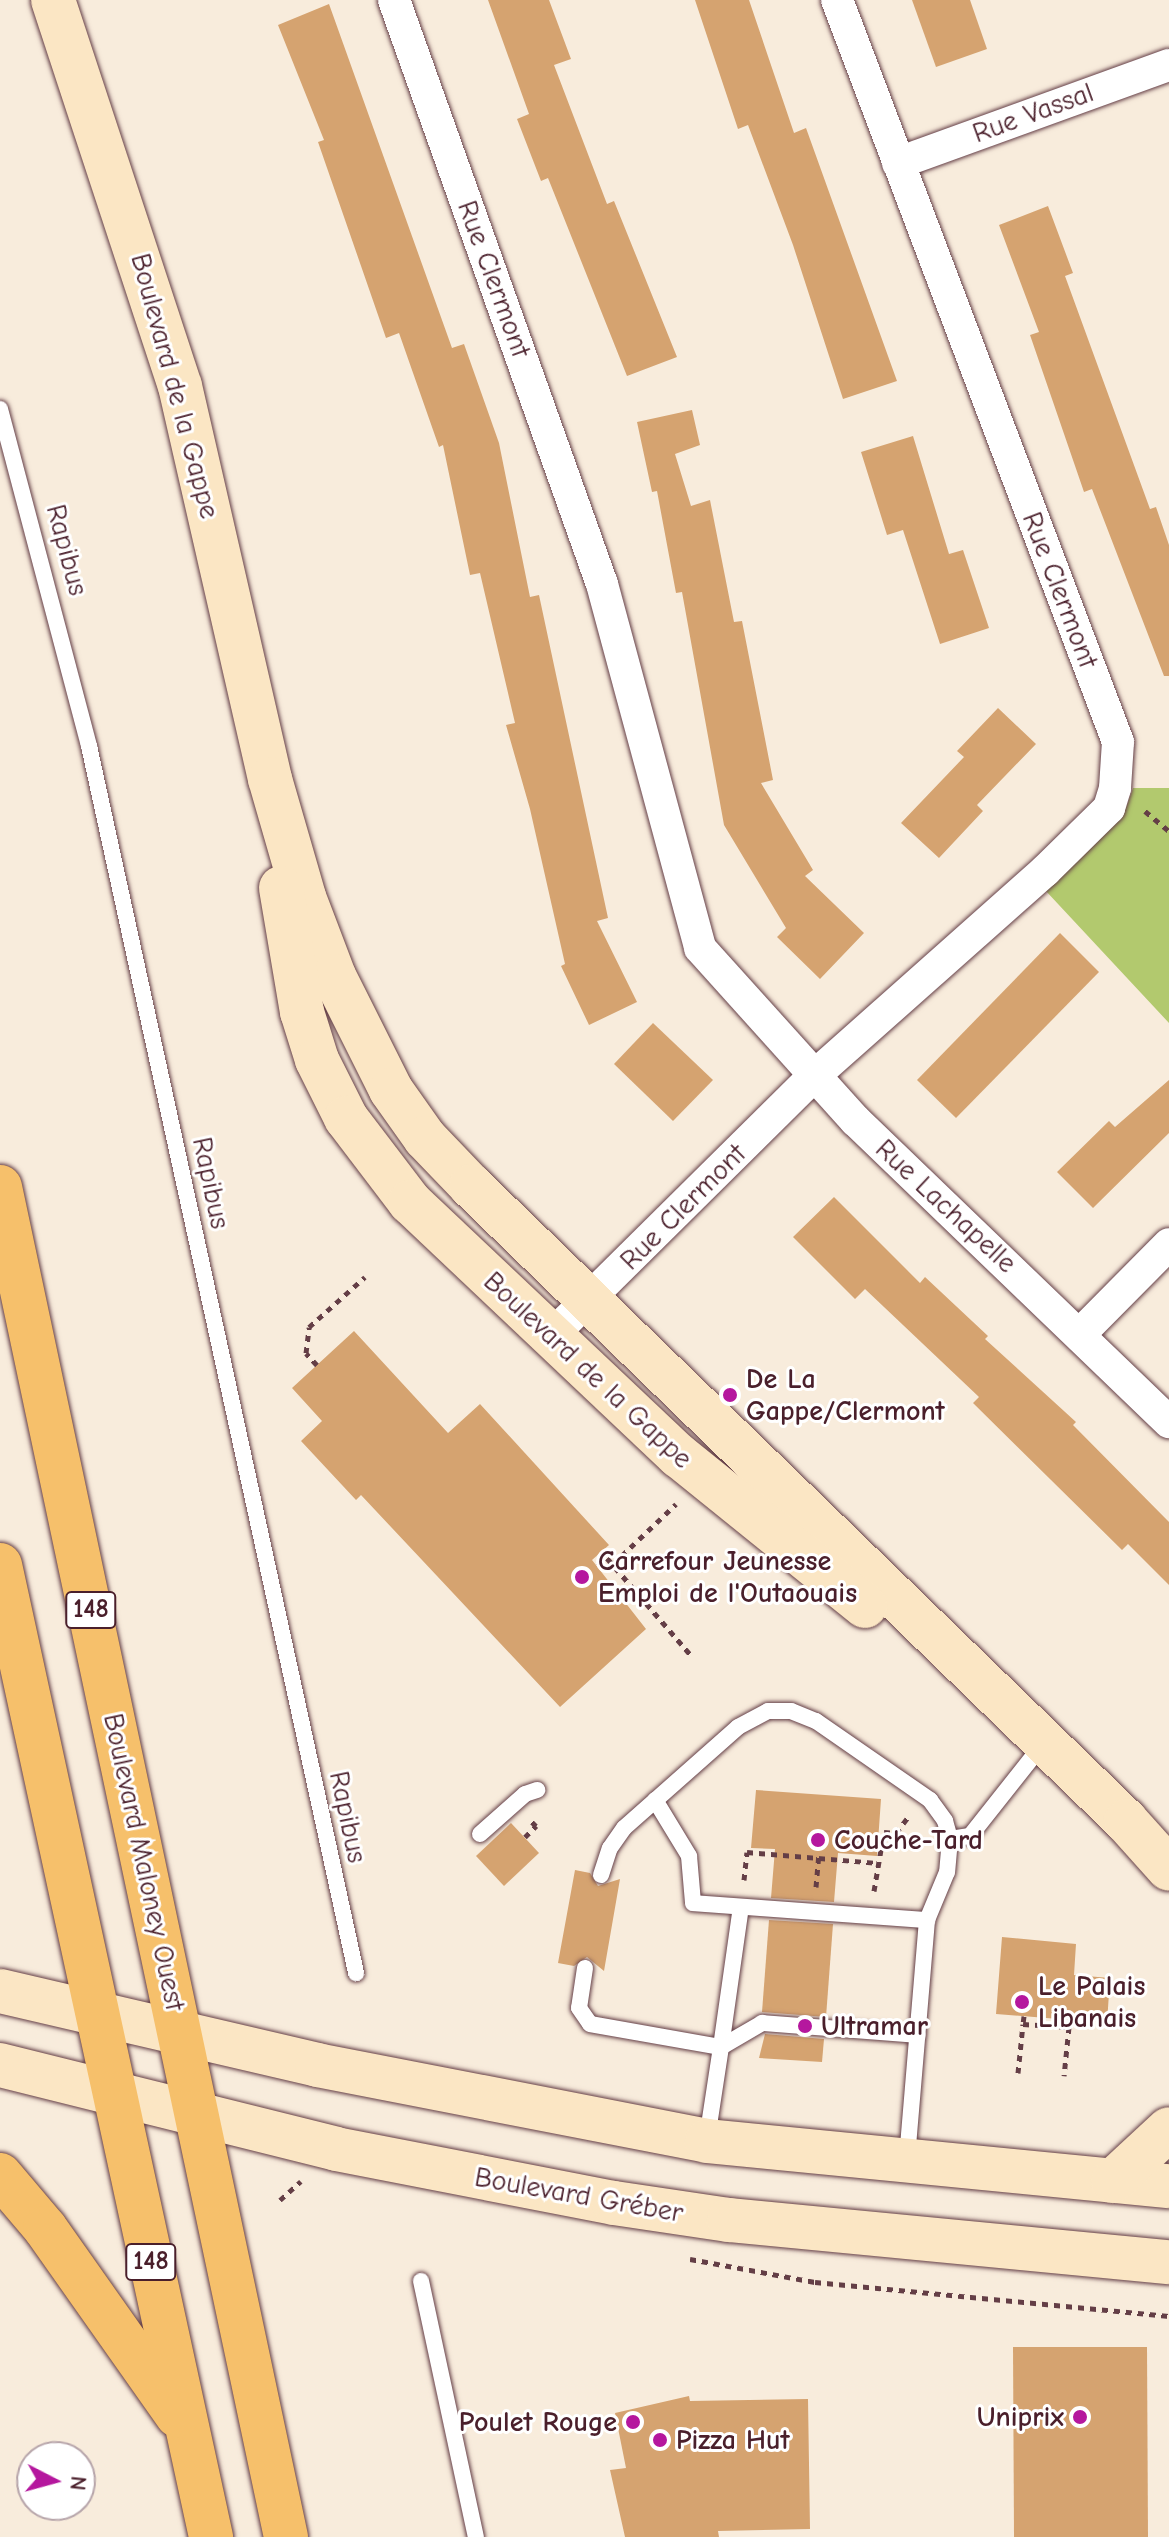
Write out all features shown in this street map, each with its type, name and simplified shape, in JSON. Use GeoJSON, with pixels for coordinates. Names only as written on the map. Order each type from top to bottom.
{"type":"FeatureCollection","features":[{"type":"Feature","properties":{"kind":"main road","name":"Boulevard Maloney Ouest"},"geometry":{"type":"LineString","coordinates":[[0,1187],[286,2537]]}},
{"type":"Feature","properties":{"kind":"main road","name":"148"},"geometry":{"type":"LineString","coordinates":[[0,1565],[211,2537]]}},
{"type":"Feature","properties":{"kind":"main road"},"geometry":{"type":"LineString","coordinates":[[0,1689],[18,1650]]}},
{"type":"Feature","properties":{"kind":"main road"},"geometry":{"type":"LineString","coordinates":[[0,2175],[45,2228],[188,2430]]}},
{"type":"Feature","properties":{"kind":"street","name":"Boulevard de la Gappe"},"geometry":{"type":"LineString","coordinates":[[53,0],[180,386],[270,779],[319,938],[391,1090],[452,1167],[1041,1746]]}},
{"type":"Feature","properties":{"kind":"street","name":"Rue Clermont"},"geometry":{"type":"LineString","coordinates":[[394,0],[602,584],[700,948],[813,1077]]}},
{"type":"Feature","properties":{"kind":"street","name":"Rue Clermont"},"geometry":{"type":"LineString","coordinates":[[551,1336],[813,1077],[1109,808],[1118,763],[1118,742],[837,0]]}},
{"type":"Feature","properties":{"kind":"street","name":"Rue Vassal"},"geometry":{"type":"LineString","coordinates":[[898,163],[1169,65]]}},
{"type":"Feature","properties":{"kind":"street","name":"Boulevard de la Gappe"},"geometry":{"type":"LineString","coordinates":[[270,779],[297,990],[309,1038],[336,1101],[410,1202],[679,1456],[1041,1746],[1126,1821],[1169,1869]]}},
{"type":"Feature","properties":{"kind":"street","name":"Rue Lachapelle"},"geometry":{"type":"LineString","coordinates":[[813,1077],[1081,1333],[1169,1422]]}},
{"type":"Feature","properties":{"kind":"street"},"geometry":{"type":"LineString","coordinates":[[1081,1333],[1169,1244]]}},
{"type":"Feature","properties":{"kind":"street"},"geometry":{"type":"LineString","coordinates":[[0,1991],[180,2034],[707,2141],[1169,2186]]}},
{"type":"Feature","properties":{"kind":"street","name":"Boulevard Gréber"},"geometry":{"type":"LineString","coordinates":[[0,2065],[336,2149],[660,2211],[1169,2262]]}},
{"type":"Feature","properties":{"kind":"street"},"geometry":{"type":"LineString","coordinates":[[1113,2181],[1169,2129]]}},
{"type":"Feature","properties":{"kind":"lane","name":"Rapibus"},"geometry":{"type":"LineString","coordinates":[[0,409],[86,733],[356,1973]]}},
{"type":"Feature","properties":{"kind":"lane"},"geometry":{"type":"LineString","coordinates":[[601,1875],[616,1837],[747,1720],[768,1711],[791,1711],[816,1721],[930,1800],[945,1821],[950,1839],[947,1872],[927,1920],[907,2160]]}},
{"type":"Feature","properties":{"kind":"lane"},"geometry":{"type":"LineString","coordinates":[[950,1839],[970,1836],[1041,1746]]}},
{"type":"Feature","properties":{"kind":"lane"},"geometry":{"type":"LineString","coordinates":[[480,1834],[525,1794],[537,1790]]}},
{"type":"Feature","properties":{"kind":"lane"},"geometry":{"type":"LineString","coordinates":[[655,1800],[689,1856],[693,1903],[927,1920]]}},
{"type":"Feature","properties":{"kind":"lane"},"geometry":{"type":"LineString","coordinates":[[707,2141],[741,1907]]}},
{"type":"Feature","properties":{"kind":"lane"},"geometry":{"type":"LineString","coordinates":[[585,1968],[579,2008],[585,2020],[673,2039],[721,2047],[762,2023],[918,2035]]}},
{"type":"Feature","properties":{"kind":"lane"},"geometry":{"type":"LineString","coordinates":[[421,2281],[476,2537]]}},
{"type":"Feature","properties":{"kind":"path"},"geometry":{"type":"LineString","coordinates":[[317,1365],[306,1353],[309,1327],[365,1277]]}},
{"type":"Feature","properties":{"kind":"path"},"geometry":{"type":"LineString","coordinates":[[613,1564],[685,1495]]}},
{"type":"Feature","properties":{"kind":"path"},"geometry":{"type":"LineString","coordinates":[[598,1566],[607,1558],[690,1654]]}},
{"type":"Feature","properties":{"kind":"path"},"geometry":{"type":"LineString","coordinates":[[747,1852],[818,1855],[877,1863],[884,1832],[896,1833],[912,1813]]}},
{"type":"Feature","properties":{"kind":"path"},"geometry":{"type":"LineString","coordinates":[[1018,2073],[1024,2016]]}},
{"type":"Feature","properties":{"kind":"path"},"geometry":{"type":"LineString","coordinates":[[1023,2024],[1069,2027],[1064,2076]]}},
{"type":"Feature","properties":{"kind":"path"},"geometry":{"type":"LineString","coordinates":[[280,2200],[307,2178]]}},
{"type":"Feature","properties":{"kind":"path"},"geometry":{"type":"LineString","coordinates":[[815,2282],[1169,2316]]}},
{"type":"Feature","properties":{"kind":"green space"},"geometry":{"type":"Polygon","coordinates":[[[1133,788],[1169,788],[1169,1023],[1045,890],[1126,808],[1133,788]]]}},
{"type":"Feature","properties":{"kind":"building"},"geometry":{"type":"Polygon","coordinates":[[[488,0],[549,0],[571,59],[554,65],[607,204],[614,201],[677,357],[627,376],[548,178],[541,181],[517,119],[529,114],[488,0]]]}},
{"type":"Feature","properties":{"kind":"building"},"geometry":{"type":"Polygon","coordinates":[[[695,0],[749,0],[794,133],[806,128],[897,381],[843,399],[793,245],[748,125],[738,129],[695,0]]]}},
{"type":"Feature","properties":{"kind":"building"},"geometry":{"type":"Polygon","coordinates":[[[912,0],[970,0],[987,49],[936,67],[912,0]]]}},
{"type":"Feature","properties":{"kind":"building"},"geometry":{"type":"Polygon","coordinates":[[[329,4],[452,348],[464,344],[499,443],[530,597],[539,595],[608,918],[597,921],[637,1002],[589,1025],[561,966],[565,964],[530,809],[506,725],[515,723],[480,573],[470,575],[443,445],[439,447],[399,333],[386,338],[318,142],[324,140],[278,25],[329,4]]]}},
{"type":"Feature","properties":{"kind":"building"},"geometry":{"type":"Polygon","coordinates":[[[1048,206],[1073,273],[1065,276],[1150,509],[1156,507],[1169,545],[1169,676],[1164,676],[1092,489],[1084,492],[1030,335],[1039,332],[999,225],[1048,206]]]}},
{"type":"Feature","properties":{"kind":"building"},"geometry":{"type":"Polygon","coordinates":[[[692,410],[700,445],[675,454],[691,506],[710,500],[734,622],[742,621],[773,780],[761,783],[813,870],[805,876],[864,933],[820,979],[777,937],[786,928],[724,825],[682,592],[676,593],[657,491],[652,492],[637,422],[692,410]]]}},
{"type":"Feature","properties":{"kind":"building"},"geometry":{"type":"Polygon","coordinates":[[[913,436],[949,554],[963,550],[989,628],[940,644],[903,530],[887,535],[861,452],[913,436]]]}},
{"type":"Feature","properties":{"kind":"building"},"geometry":{"type":"Polygon","coordinates":[[[998,708],[1036,744],[977,805],[983,811],[939,858],[901,823],[964,757],[957,751],[998,708]]]}},
{"type":"Feature","properties":{"kind":"building"},"geometry":{"type":"Polygon","coordinates":[[[1060,933],[1099,972],[956,1118],[917,1080],[1060,933]]]}},
{"type":"Feature","properties":{"kind":"building"},"geometry":{"type":"Polygon","coordinates":[[[653,1023],[713,1080],[673,1121],[614,1064],[653,1023]]]}},
{"type":"Feature","properties":{"kind":"building"},"geometry":{"type":"Polygon","coordinates":[[[1169,1080],[1169,1133],[1093,1208],[1057,1172],[1109,1121],[1115,1127],[1169,1080]]]}},
{"type":"Feature","properties":{"kind":"building"},"geometry":{"type":"Polygon","coordinates":[[[834,1197],[920,1283],[925,1277],[988,1336],[985,1339],[1076,1422],[1073,1425],[1169,1522],[1169,1585],[1128,1544],[1122,1550],[973,1403],[979,1397],[865,1289],[855,1299],[793,1237],[834,1197]]]}},
{"type":"Feature","properties":{"kind":"building"},"geometry":{"type":"Polygon","coordinates":[[[354,1331],[448,1433],[480,1404],[609,1545],[592,1560],[646,1629],[560,1707],[361,1495],[356,1500],[301,1441],[322,1421],[292,1388],[354,1331]]]}},
{"type":"Feature","properties":{"kind":"building"},"geometry":{"type":"Polygon","coordinates":[[[756,1790],[881,1799],[877,1856],[838,1853],[834,1902],[771,1898],[775,1849],[751,1848],[756,1790]]]}},
{"type":"Feature","properties":{"kind":"building"},"geometry":{"type":"Polygon","coordinates":[[[511,1823],[539,1853],[504,1886],[476,1856],[511,1823]]]}},
{"type":"Feature","properties":{"kind":"building"},"geometry":{"type":"Polygon","coordinates":[[[575,1870],[590,1873],[598,1886],[620,1879],[604,1971],[587,1957],[574,1966],[558,1963],[575,1870]]]}},
{"type":"Feature","properties":{"kind":"building"},"geometry":{"type":"Polygon","coordinates":[[[769,1920],[833,1924],[826,2017],[762,2012],[769,1920]]]}},
{"type":"Feature","properties":{"kind":"building"},"geometry":{"type":"Polygon","coordinates":[[[1002,1937],[1076,1944],[1074,1975],[1110,1978],[1107,2023],[996,2014],[1002,1937]]]}},
{"type":"Feature","properties":{"kind":"building"},"geometry":{"type":"Polygon","coordinates":[[[765,2034],[824,2039],[822,2062],[759,2058],[765,2034]]]}},
{"type":"Feature","properties":{"kind":"building","name":"Uniprix"},"geometry":{"type":"Polygon","coordinates":[[[1013,2347],[1147,2347],[1148,2537],[1014,2537],[1013,2347]]]}},
{"type":"Feature","properties":{"kind":"building"},"geometry":{"type":"Polygon","coordinates":[[[689,2396],[690,2401],[808,2399],[810,2529],[718,2531],[719,2537],[625,2537],[610,2470],[626,2468],[615,2413],[689,2396]]]}},
{"type":"Feature","properties":{"kind":"place","name":"De La Gappe/Clermont"},"geometry":{"type":"Point","coordinates":[730,1395]}},
{"type":"Feature","properties":{"kind":"place","name":"Carrefour Jeunesse Emploi de l'Outaouais"},"geometry":{"type":"Point","coordinates":[582,1577]}},
{"type":"Feature","properties":{"kind":"place","name":"Couche-Tard"},"geometry":{"type":"Point","coordinates":[818,1840]}},
{"type":"Feature","properties":{"kind":"place","name":"Le Palais Libanais"},"geometry":{"type":"Point","coordinates":[1022,2002]}},
{"type":"Feature","properties":{"kind":"place","name":"Ultramar"},"geometry":{"type":"Point","coordinates":[805,2026]}},
{"type":"Feature","properties":{"kind":"place","name":"Uniprix"},"geometry":{"type":"Point","coordinates":[1080,2417]}},
{"type":"Feature","properties":{"kind":"place","name":"Poulet Rouge"},"geometry":{"type":"Point","coordinates":[633,2422]}},
{"type":"Feature","properties":{"kind":"place","name":"Pizza Hut"},"geometry":{"type":"Point","coordinates":[660,2440]}}]}
